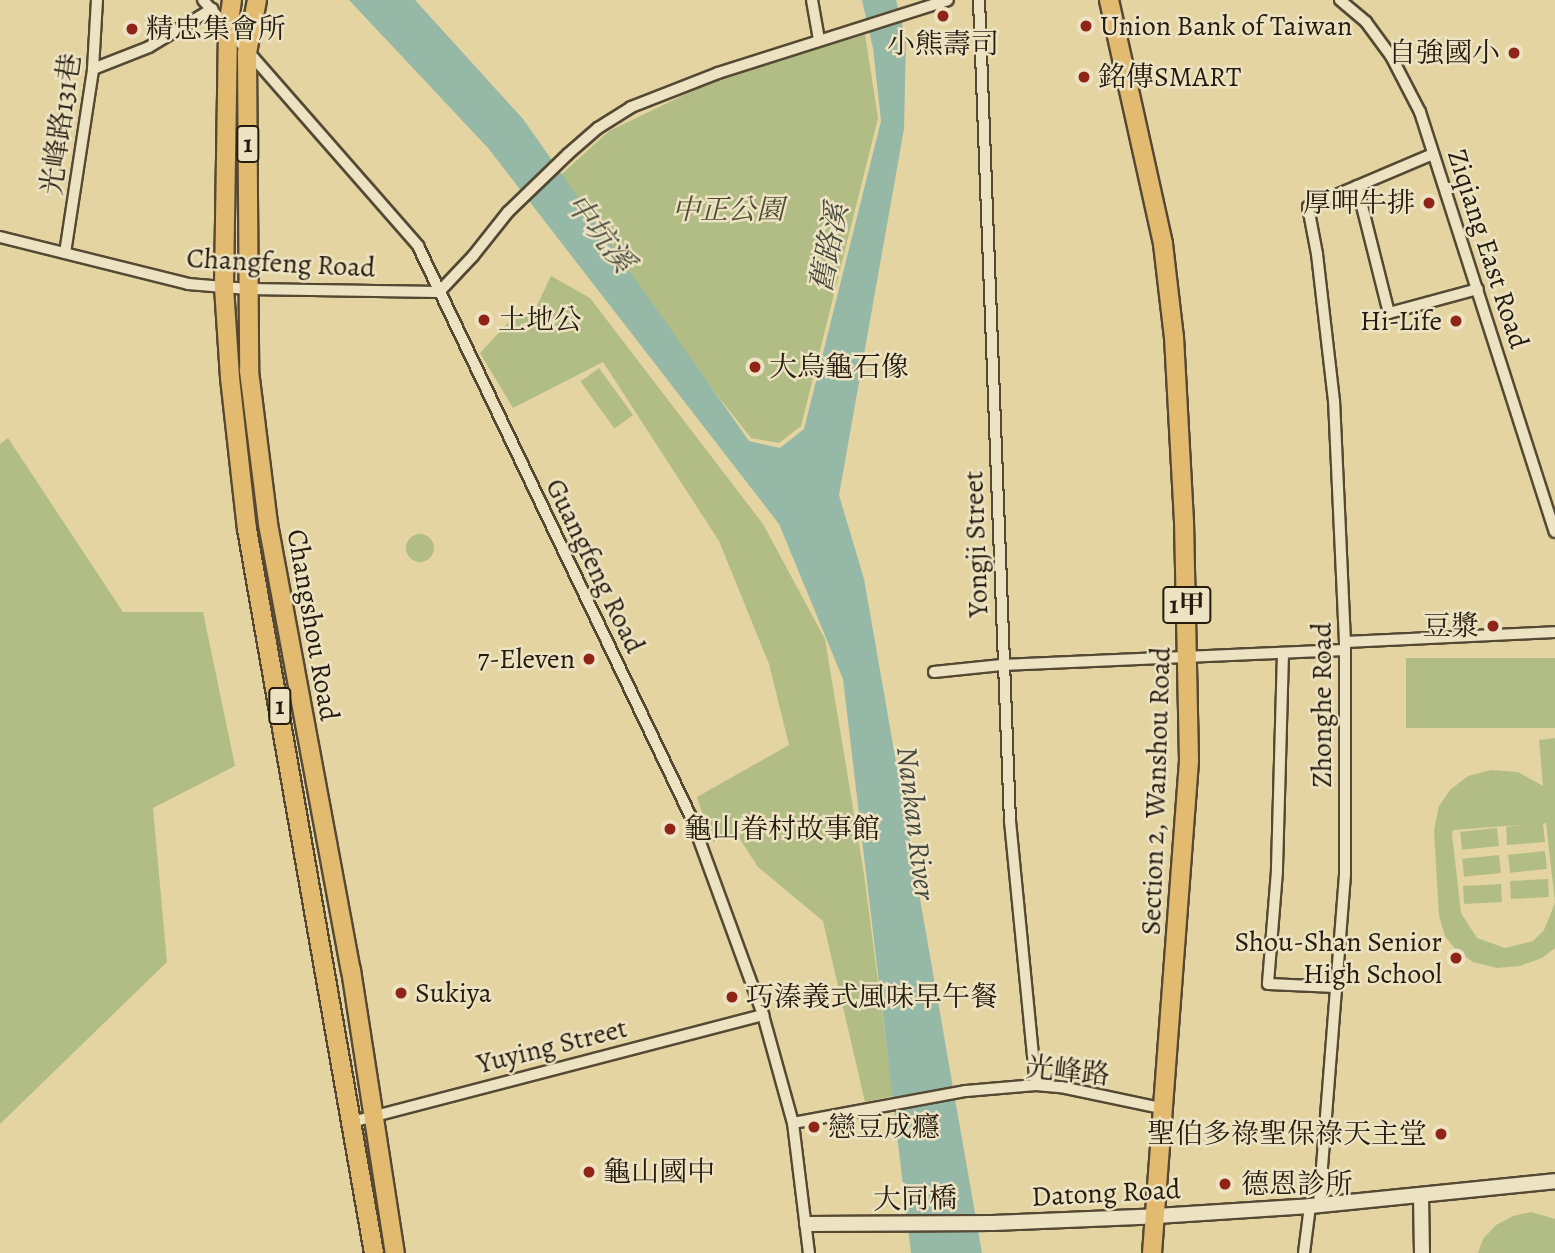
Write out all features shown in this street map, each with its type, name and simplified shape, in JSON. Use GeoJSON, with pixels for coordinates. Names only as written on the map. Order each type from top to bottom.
{"type":"FeatureCollection","features":[{"type":"Feature","properties":{"kind":"main road","name":"Changshou Road"},"geometry":{"type":"LineString","coordinates":[[232,0],[228,30],[224,288],[230,378],[247,529],[374,1253]]}},
{"type":"Feature","properties":{"kind":"main road","name":"Changshou Road"},"geometry":{"type":"LineString","coordinates":[[257,0],[247,53],[249,371],[277,575],[376,1115],[395,1253]]}},
{"type":"Feature","properties":{"kind":"main road","name":"Section 2, Wanshou Road"},"geometry":{"type":"LineString","coordinates":[[1109,0],[1163,244],[1173,323],[1189,656],[1189,761],[1157,1216],[1152,1253]]}},
{"type":"Feature","properties":{"kind":"main road"},"geometry":{"type":"LineString","coordinates":[[257,579],[277,575]]}},
{"type":"Feature","properties":{"kind":"street","name":"光峰路131巷"},"geometry":{"type":"LineString","coordinates":[[65,253],[93,69],[97,0]]}},
{"type":"Feature","properties":{"kind":"street","name":"Guangfeng Road"},"geometry":{"type":"LineString","coordinates":[[203,0],[418,246],[690,815],[763,1016],[793,1123],[809,1253]]}},
{"type":"Feature","properties":{"kind":"street"},"geometry":{"type":"LineString","coordinates":[[812,0],[819,39]]}},
{"type":"Feature","properties":{"kind":"street"},"geometry":{"type":"LineString","coordinates":[[439,292],[473,256],[508,212],[568,153],[598,128],[631,107],[670,89],[819,39],[948,0]]}},
{"type":"Feature","properties":{"kind":"street","name":"Yongji Street"},"geometry":{"type":"LineString","coordinates":[[979,0],[1002,665],[1010,821],[1036,1085]]}},
{"type":"Feature","properties":{"kind":"street","name":"Ziqiang East Road"},"geometry":{"type":"LineString","coordinates":[[1340,0],[1366,22],[1406,80],[1478,289],[1555,532]]}},
{"type":"Feature","properties":{"kind":"street"},"geometry":{"type":"LineString","coordinates":[[93,69],[149,47],[212,9]]}},
{"type":"Feature","properties":{"kind":"street"},"geometry":{"type":"LineString","coordinates":[[1433,154],[1357,186],[1390,313],[1478,289]]}},
{"type":"Feature","properties":{"kind":"street","name":"Zhonghe Road"},"geometry":{"type":"LineString","coordinates":[[1304,1253],[1314,1206],[1345,874],[1345,646],[1334,401],[1317,254],[1307,206],[1357,186]]}},
{"type":"Feature","properties":{"kind":"street","name":"Changfeng Road"},"geometry":{"type":"LineString","coordinates":[[0,237],[188,284],[247,289],[439,292]]}},
{"type":"Feature","properties":{"kind":"street"},"geometry":{"type":"LineString","coordinates":[[934,671],[1002,665],[1283,653],[1345,646],[1555,632]]}},
{"type":"Feature","properties":{"kind":"street"},"geometry":{"type":"LineString","coordinates":[[1283,653],[1277,871],[1268,984],[1336,987]]}},
{"type":"Feature","properties":{"kind":"street","name":"Yuying Street"},"geometry":{"type":"LineString","coordinates":[[352,1122],[763,1016]]}},
{"type":"Feature","properties":{"kind":"street","name":"光峰路"},"geometry":{"type":"LineString","coordinates":[[793,1123],[965,1091],[1036,1085],[1061,1087],[1165,1109]]}},
{"type":"Feature","properties":{"kind":"street","name":"Datong Road"},"geometry":{"type":"LineString","coordinates":[[993,1223],[1314,1206],[1555,1181]]}},
{"type":"Feature","properties":{"kind":"street"},"geometry":{"type":"LineString","coordinates":[[1422,1196],[1422,1253]]}},
{"type":"Feature","properties":{"kind":"street","name":"大同橋"},"geometry":{"type":"LineString","coordinates":[[807,1224],[993,1223]]}},
{"type":"Feature","properties":{"kind":"green space","name":"中正公園"},"geometry":{"type":"Polygon","coordinates":[[[865,34],[878,118],[801,426],[779,443],[751,438],[551,184],[609,131],[711,82],[865,34]]]}},
{"type":"Feature","properties":{"kind":"green space"},"geometry":{"type":"Polygon","coordinates":[[[551,276],[590,298],[763,524],[825,639],[864,874],[893,1096],[865,1102],[823,921],[758,867],[738,836],[712,842],[697,797],[789,745],[769,664],[719,541],[603,362],[513,408],[480,353],[517,313],[531,318],[551,276]]]}},
{"type":"Feature","properties":{"kind":"green space"},"geometry":{"type":"Polygon","coordinates":[[[599,368],[633,415],[614,428],[580,382],[599,368]]]}},
{"type":"Feature","properties":{"kind":"green space"},"geometry":{"type":"Polygon","coordinates":[[[8,438],[123,612],[203,612],[235,766],[153,808],[167,962],[0,1124],[0,444],[8,438]]]}},
{"type":"Feature","properties":{"kind":"green space"},"geometry":{"type":"Polygon","coordinates":[[[420,534],[430,538],[434,548],[430,558],[420,562],[410,558],[406,548],[410,538],[420,534]]]}},
{"type":"Feature","properties":{"kind":"green space"},"geometry":{"type":"Polygon","coordinates":[[[1406,658],[1555,658],[1555,728],[1406,728],[1406,658]]]}},
{"type":"Feature","properties":{"kind":"green space"},"geometry":{"type":"Polygon","coordinates":[[[1555,738],[1555,902],[1546,823],[1543,824],[1545,842],[1507,845],[1506,827],[1521,825],[1453,830],[1452,834],[1461,913],[1477,938],[1505,948],[1533,941],[1544,930],[1555,903],[1555,948],[1542,958],[1520,966],[1497,968],[1473,962],[1455,949],[1445,936],[1439,916],[1434,830],[1439,806],[1450,790],[1468,776],[1491,770],[1518,772],[1543,786],[1539,740],[1555,738]]]}},
{"type":"Feature","properties":{"kind":"green space"},"geometry":{"type":"Polygon","coordinates":[[[1497,828],[1499,846],[1462,850],[1460,832],[1497,828]]]}},
{"type":"Feature","properties":{"kind":"green space"},"geometry":{"type":"Polygon","coordinates":[[[1545,851],[1547,869],[1510,873],[1508,855],[1545,851]]]}},
{"type":"Feature","properties":{"kind":"green space"},"geometry":{"type":"Polygon","coordinates":[[[1499,855],[1501,873],[1464,877],[1462,859],[1499,855]]]}},
{"type":"Feature","properties":{"kind":"green space"},"geometry":{"type":"Polygon","coordinates":[[[1548,879],[1549,897],[1511,899],[1510,881],[1548,879]]]}},
{"type":"Feature","properties":{"kind":"green space"},"geometry":{"type":"Polygon","coordinates":[[[1501,884],[1502,902],[1464,904],[1463,886],[1501,884]]]}},
{"type":"Feature","properties":{"kind":"green space"},"geometry":{"type":"Polygon","coordinates":[[[1531,1212],[1555,1219],[1555,1253],[1478,1253],[1483,1239],[1496,1225],[1513,1216],[1531,1212]]]}},
{"type":"Feature","properties":{"kind":"water","name":"中坑溪"},"geometry":{"type":"Polygon","coordinates":[[[349,0],[415,0],[523,119],[749,441],[780,448],[804,429],[881,121],[873,48],[862,0],[896,0],[906,40],[904,129],[839,495],[864,579],[982,1253],[911,1253],[843,679],[779,524],[488,148],[349,0]]]}},
{"type":"Feature","properties":{"kind":"place","name":"小熊壽司"},"geometry":{"type":"Point","coordinates":[943,16]}},
{"type":"Feature","properties":{"kind":"place","name":"Union Bank of Taiwan"},"geometry":{"type":"Point","coordinates":[1086,26]}},
{"type":"Feature","properties":{"kind":"place","name":"精忠集會所"},"geometry":{"type":"Point","coordinates":[132,29]}},
{"type":"Feature","properties":{"kind":"place","name":"自強國小"},"geometry":{"type":"Point","coordinates":[1514,53]}},
{"type":"Feature","properties":{"kind":"place","name":"銘傳SMART"},"geometry":{"type":"Point","coordinates":[1084,77]}},
{"type":"Feature","properties":{"kind":"place","name":"厚呷牛排"},"geometry":{"type":"Point","coordinates":[1429,203]}},
{"type":"Feature","properties":{"kind":"place","name":"土地公"},"geometry":{"type":"Point","coordinates":[484,320]}},
{"type":"Feature","properties":{"kind":"place","name":"Hi-Life"},"geometry":{"type":"Point","coordinates":[1456,321]}},
{"type":"Feature","properties":{"kind":"place","name":"大烏龜石像"},"geometry":{"type":"Point","coordinates":[755,367]}},
{"type":"Feature","properties":{"kind":"place","name":"豆漿"},"geometry":{"type":"Point","coordinates":[1493,626]}},
{"type":"Feature","properties":{"kind":"place","name":"7-Eleven"},"geometry":{"type":"Point","coordinates":[589,659]}},
{"type":"Feature","properties":{"kind":"place","name":"龜山眷村故事館"},"geometry":{"type":"Point","coordinates":[670,829]}},
{"type":"Feature","properties":{"kind":"place","name":"Shou-Shan Senior High School"},"geometry":{"type":"Point","coordinates":[1456,958]}},
{"type":"Feature","properties":{"kind":"place","name":"Sukiya"},"geometry":{"type":"Point","coordinates":[401,993]}},
{"type":"Feature","properties":{"kind":"place","name":"巧溱義式風味早午餐"},"geometry":{"type":"Point","coordinates":[732,997]}},
{"type":"Feature","properties":{"kind":"place","name":"戀豆成癮"},"geometry":{"type":"Point","coordinates":[814,1127]}},
{"type":"Feature","properties":{"kind":"place","name":"聖伯多祿聖保祿天主堂"},"geometry":{"type":"Point","coordinates":[1441,1134]}},
{"type":"Feature","properties":{"kind":"place","name":"龜山國中"},"geometry":{"type":"Point","coordinates":[589,1172]}},
{"type":"Feature","properties":{"kind":"place","name":"德恩診所"},"geometry":{"type":"Point","coordinates":[1225,1184]}},
{"type":"Feature","properties":{"kind":"water label","name":"舊路溪"},"geometry":{"type":"Point","coordinates":[829,248]}},
{"type":"Feature","properties":{"kind":"water label","name":"Nankan River"},"geometry":{"type":"Point","coordinates":[916,823]}}]}
